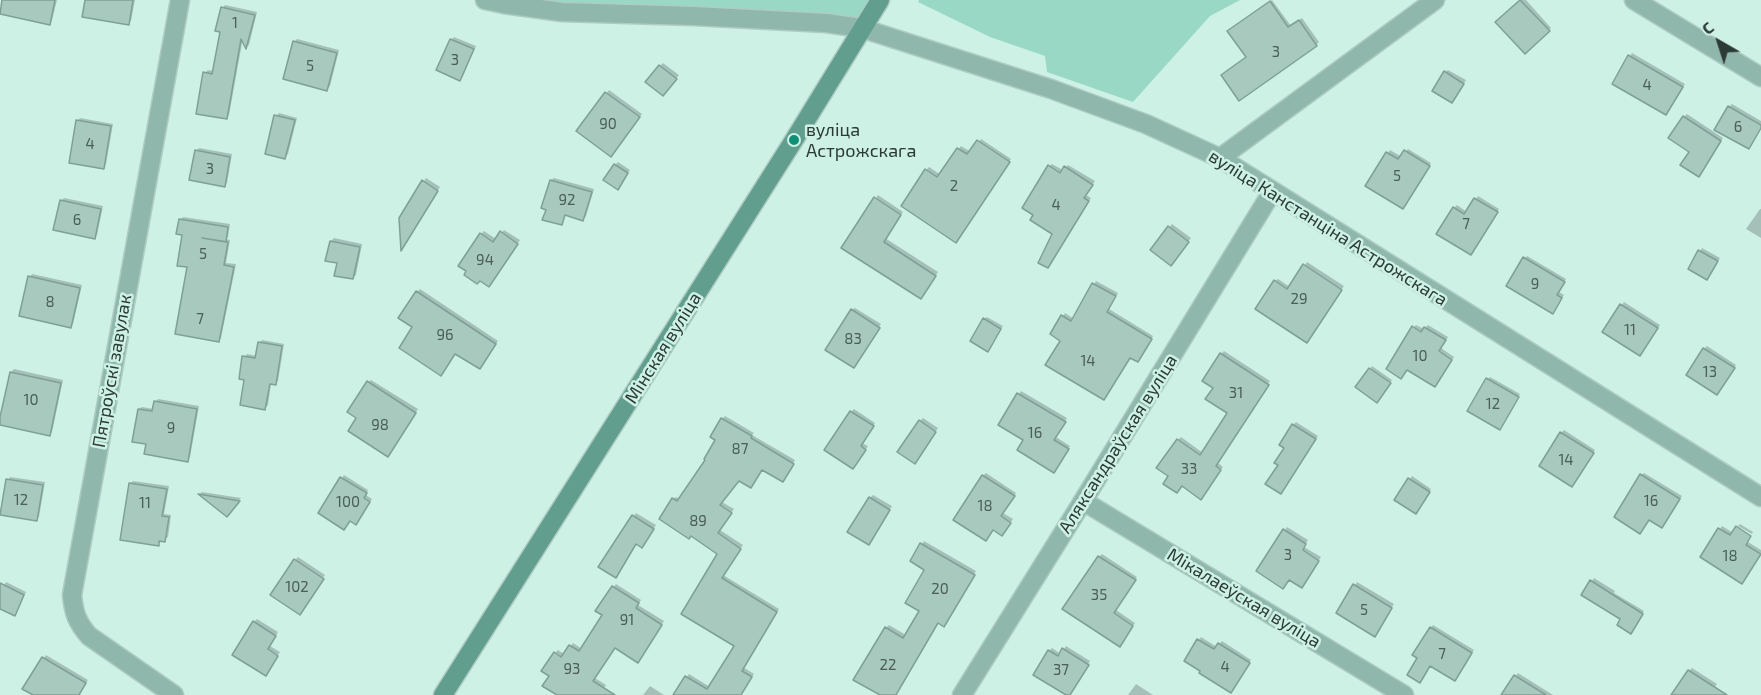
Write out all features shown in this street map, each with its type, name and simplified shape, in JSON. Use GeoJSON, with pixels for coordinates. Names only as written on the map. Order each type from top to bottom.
{"type":"FeatureCollection","features":[{"type":"Feature","properties":{"kind":"main road","name":"Мінская вуліца"},"geometry":{"type":"LineString","coordinates":[[443,695],[788,150],[880,0]]}},
{"type":"Feature","properties":{"kind":"street","name":"Пятроўскі завулак"},"geometry":{"type":"LineString","coordinates":[[174,695],[89,636],[79,624],[73,611],[72,595],[180,0]]}},
{"type":"Feature","properties":{"kind":"street","name":"вуліца Канстанціна Астрожскага"},"geometry":{"type":"LineString","coordinates":[[485,0],[562,12],[706,16],[826,23],[861,28],[1051,89],[1136,120],[1220,159],[1761,497]]}},
{"type":"Feature","properties":{"kind":"street"},"geometry":{"type":"LineString","coordinates":[[1220,159],[1435,0]]}},
{"type":"Feature","properties":{"kind":"street"},"geometry":{"type":"LineString","coordinates":[[1634,0],[1761,77]]}},
{"type":"Feature","properties":{"kind":"street","name":"Аляксандраўская вуліца"},"geometry":{"type":"LineString","coordinates":[[962,695],[1272,192]]}},
{"type":"Feature","properties":{"kind":"street","name":"Мікалаеўская вуліца"},"geometry":{"type":"LineString","coordinates":[[1083,501],[1404,695]]}},
{"type":"Feature","properties":{"kind":"green space"},"geometry":{"type":"Polygon","coordinates":[[[485,0],[880,0],[861,28],[485,0]]]}},
{"type":"Feature","properties":{"kind":"green space"},"geometry":{"type":"Polygon","coordinates":[[[919,0],[1240,0],[1210,16],[1133,102],[1047,72],[1045,56],[990,37],[918,2],[919,0]]]}},
{"type":"Feature","properties":{"kind":"building"},"geometry":{"type":"Polygon","coordinates":[[[2,0],[55,0],[50,25],[0,14],[2,0]]]}},
{"type":"Feature","properties":{"kind":"building"},"geometry":{"type":"Polygon","coordinates":[[[85,0],[133,0],[129,25],[82,17],[85,0]]]}},
{"type":"Feature","properties":{"kind":"building"},"geometry":{"type":"Polygon","coordinates":[[[1520,0],[1550,31],[1525,54],[1495,22],[1520,0]]]}},
{"type":"Feature","properties":{"kind":"building"},"geometry":{"type":"Polygon","coordinates":[[[1270,1],[1288,27],[1299,20],[1317,46],[1239,101],[1221,75],[1246,57],[1227,31],[1270,1]]]}},
{"type":"Feature","properties":{"kind":"building"},"geometry":{"type":"Polygon","coordinates":[[[221,7],[255,15],[246,49],[241,39],[227,119],[196,114],[203,72],[212,74],[220,32],[215,31],[221,7]]]}},
{"type":"Feature","properties":{"kind":"building"},"geometry":{"type":"Polygon","coordinates":[[[450,39],[474,49],[460,81],[436,70],[450,39]]]}},
{"type":"Feature","properties":{"kind":"building"},"geometry":{"type":"Polygon","coordinates":[[[293,41],[337,53],[327,91],[283,79],[293,41]]]}},
{"type":"Feature","properties":{"kind":"building"},"geometry":{"type":"Polygon","coordinates":[[[1628,55],[1683,87],[1666,115],[1612,84],[1628,55]]]}},
{"type":"Feature","properties":{"kind":"building"},"geometry":{"type":"Polygon","coordinates":[[[659,65],[677,79],[663,96],[645,82],[659,65]]]}},
{"type":"Feature","properties":{"kind":"building"},"geometry":{"type":"Polygon","coordinates":[[[1444,71],[1464,84],[1452,103],[1432,91],[1444,71]]]}},
{"type":"Feature","properties":{"kind":"building"},"geometry":{"type":"Polygon","coordinates":[[[605,92],[640,117],[611,157],[576,131],[605,92]]]}},
{"type":"Feature","properties":{"kind":"building"},"geometry":{"type":"Polygon","coordinates":[[[1728,106],[1761,125],[1749,149],[1714,130],[1728,106]]]}},
{"type":"Feature","properties":{"kind":"building"},"geometry":{"type":"Polygon","coordinates":[[[274,115],[295,120],[285,159],[265,154],[274,115]]]}},
{"type":"Feature","properties":{"kind":"building"},"geometry":{"type":"Polygon","coordinates":[[[1683,116],[1721,141],[1699,177],[1680,165],[1689,152],[1668,138],[1683,116]]]}},
{"type":"Feature","properties":{"kind":"building"},"geometry":{"type":"Polygon","coordinates":[[[76,120],[111,126],[104,169],[69,163],[76,120]]]}},
{"type":"Feature","properties":{"kind":"building"},"geometry":{"type":"Polygon","coordinates":[[[977,140],[1010,162],[956,243],[901,206],[925,169],[937,177],[957,148],[967,154],[977,140]]]}},
{"type":"Feature","properties":{"kind":"building"},"geometry":{"type":"Polygon","coordinates":[[[195,150],[230,157],[225,187],[189,180],[195,150]]]}},
{"type":"Feature","properties":{"kind":"building"},"geometry":{"type":"Polygon","coordinates":[[[1404,150],[1430,166],[1403,209],[1365,186],[1386,152],[1398,159],[1404,150]]]}},
{"type":"Feature","properties":{"kind":"building"},"geometry":{"type":"Polygon","coordinates":[[[614,164],[628,173],[618,190],[603,180],[614,164]]]}},
{"type":"Feature","properties":{"kind":"building"},"geometry":{"type":"Polygon","coordinates":[[[1048,165],[1060,173],[1064,166],[1093,185],[1084,198],[1089,201],[1048,268],[1038,263],[1052,234],[1030,220],[1033,215],[1022,208],[1048,165]]]}},
{"type":"Feature","properties":{"kind":"building"},"geometry":{"type":"Polygon","coordinates":[[[422,180],[438,191],[401,251],[399,218],[422,180]]]}},
{"type":"Feature","properties":{"kind":"building"},"geometry":{"type":"Polygon","coordinates":[[[550,180],[592,192],[583,221],[565,215],[562,225],[542,220],[546,210],[541,208],[550,180]]]}},
{"type":"Feature","properties":{"kind":"building"},"geometry":{"type":"Polygon","coordinates":[[[874,197],[901,215],[884,242],[936,276],[921,299],[841,248],[874,197]]]}},
{"type":"Feature","properties":{"kind":"building"},"geometry":{"type":"Polygon","coordinates":[[[1474,198],[1498,212],[1471,255],[1436,234],[1453,207],[1464,214],[1474,198]]]}},
{"type":"Feature","properties":{"kind":"building"},"geometry":{"type":"Polygon","coordinates":[[[60,200],[101,209],[95,239],[53,230],[60,200]]]}},
{"type":"Feature","properties":{"kind":"building"},"geometry":{"type":"Polygon","coordinates":[[[179,219],[228,227],[224,265],[234,267],[219,342],[175,334],[187,267],[177,266],[182,235],[176,234],[179,219]]]}},
{"type":"Feature","properties":{"kind":"building"},"geometry":{"type":"Polygon","coordinates":[[[1168,226],[1189,242],[1171,266],[1150,250],[1168,226]]]}},
{"type":"Feature","properties":{"kind":"building"},"geometry":{"type":"Polygon","coordinates":[[[500,231],[518,244],[489,287],[480,281],[477,284],[464,275],[466,271],[458,266],[480,233],[493,242],[500,231]]]}},
{"type":"Feature","properties":{"kind":"building"},"geometry":{"type":"Polygon","coordinates":[[[330,241],[360,247],[353,279],[334,276],[337,263],[325,261],[330,241]]]}},
{"type":"Feature","properties":{"kind":"building"},"geometry":{"type":"Polygon","coordinates":[[[1698,250],[1718,261],[1707,280],[1688,269],[1698,250]]]}},
{"type":"Feature","properties":{"kind":"building"},"geometry":{"type":"Polygon","coordinates":[[[1523,257],[1565,282],[1557,295],[1562,298],[1553,314],[1506,286],[1523,257]]]}},
{"type":"Feature","properties":{"kind":"building"},"geometry":{"type":"Polygon","coordinates":[[[1303,264],[1342,290],[1307,343],[1255,309],[1274,280],[1287,289],[1303,264]]]}},
{"type":"Feature","properties":{"kind":"building"},"geometry":{"type":"Polygon","coordinates":[[[28,276],[80,288],[71,328],[19,316],[28,276]]]}},
{"type":"Feature","properties":{"kind":"building"},"geometry":{"type":"Polygon","coordinates":[[[1092,283],[1116,296],[1107,312],[1152,339],[1138,362],[1130,358],[1104,400],[1045,365],[1060,341],[1050,334],[1061,315],[1071,321],[1092,283]]]}},
{"type":"Feature","properties":{"kind":"building"},"geometry":{"type":"Polygon","coordinates":[[[416,291],[496,344],[480,369],[455,354],[441,376],[399,348],[412,327],[398,318],[416,291]]]}},
{"type":"Feature","properties":{"kind":"building"},"geometry":{"type":"Polygon","coordinates":[[[1620,304],[1658,328],[1640,356],[1602,332],[1620,304]]]}},
{"type":"Feature","properties":{"kind":"building"},"geometry":{"type":"Polygon","coordinates":[[[851,309],[880,328],[854,368],[825,350],[851,309]]]}},
{"type":"Feature","properties":{"kind":"building"},"geometry":{"type":"Polygon","coordinates":[[[983,318],[1001,329],[988,352],[970,341],[983,318]]]}},
{"type":"Feature","properties":{"kind":"building"},"geometry":{"type":"Polygon","coordinates":[[[1412,326],[1421,332],[1424,327],[1446,340],[1439,351],[1452,360],[1435,387],[1407,370],[1401,379],[1386,369],[1412,326]]]}},
{"type":"Feature","properties":{"kind":"building"},"geometry":{"type":"Polygon","coordinates":[[[258,342],[282,346],[276,385],[270,384],[265,410],[240,405],[244,380],[239,379],[242,356],[255,358],[258,342]]]}},
{"type":"Feature","properties":{"kind":"building"},"geometry":{"type":"Polygon","coordinates":[[[1703,348],[1735,368],[1717,395],[1686,375],[1703,348]]]}},
{"type":"Feature","properties":{"kind":"building"},"geometry":{"type":"Polygon","coordinates":[[[1220,353],[1269,385],[1216,466],[1221,470],[1201,500],[1182,486],[1177,493],[1163,484],[1168,476],[1156,468],[1177,439],[1200,455],[1227,413],[1205,399],[1213,388],[1202,381],[1220,353]]]}},
{"type":"Feature","properties":{"kind":"building"},"geometry":{"type":"Polygon","coordinates":[[[1369,368],[1391,383],[1377,403],[1355,387],[1369,368]]]}},
{"type":"Feature","properties":{"kind":"building"},"geometry":{"type":"Polygon","coordinates":[[[10,372],[61,383],[50,436],[0,425],[10,372]]]}},
{"type":"Feature","properties":{"kind":"building"},"geometry":{"type":"Polygon","coordinates":[[[1486,378],[1519,397],[1500,430],[1467,411],[1486,378]]]}},
{"type":"Feature","properties":{"kind":"building"},"geometry":{"type":"Polygon","coordinates":[[[367,381],[416,413],[388,457],[348,431],[356,418],[347,412],[367,381]]]}},
{"type":"Feature","properties":{"kind":"building"},"geometry":{"type":"Polygon","coordinates":[[[1017,393],[1066,422],[1054,440],[1069,449],[1054,473],[1017,450],[1023,440],[998,425],[1017,393]]]}},
{"type":"Feature","properties":{"kind":"building"},"geometry":{"type":"Polygon","coordinates":[[[154,401],[197,409],[188,462],[144,454],[146,444],[132,442],[138,409],[152,411],[154,401]]]}},
{"type":"Feature","properties":{"kind":"building"},"geometry":{"type":"Polygon","coordinates":[[[850,411],[874,426],[861,446],[866,450],[853,469],[824,450],[850,411]]]}},
{"type":"Feature","properties":{"kind":"building"},"geometry":{"type":"Polygon","coordinates":[[[721,418],[794,464],[783,482],[762,470],[751,488],[739,481],[720,505],[732,513],[718,533],[741,549],[722,578],[777,612],[742,671],[752,677],[741,695],[673,695],[685,676],[707,689],[734,646],[681,614],[717,554],[691,536],[689,539],[659,519],[672,498],[677,501],[705,460],[715,440],[710,437],[721,418]]]}},
{"type":"Feature","properties":{"kind":"building"},"geometry":{"type":"Polygon","coordinates":[[[919,420],[936,432],[915,464],[897,452],[919,420]]]}},
{"type":"Feature","properties":{"kind":"building"},"geometry":{"type":"Polygon","coordinates":[[[1292,424],[1316,439],[1281,494],[1265,484],[1278,465],[1274,463],[1284,448],[1279,445],[1292,424]]]}},
{"type":"Feature","properties":{"kind":"building"},"geometry":{"type":"Polygon","coordinates":[[[1560,432],[1594,453],[1572,487],[1539,466],[1560,432]]]}},
{"type":"Feature","properties":{"kind":"building"},"geometry":{"type":"Polygon","coordinates":[[[1640,474],[1680,499],[1662,528],[1649,520],[1640,534],[1614,517],[1640,474]]]}},
{"type":"Feature","properties":{"kind":"building"},"geometry":{"type":"Polygon","coordinates":[[[982,475],[1015,496],[1001,516],[1011,523],[1002,536],[993,530],[986,541],[953,520],[982,475]]]}},
{"type":"Feature","properties":{"kind":"building"},"geometry":{"type":"Polygon","coordinates":[[[340,477],[367,493],[364,498],[370,502],[356,525],[350,521],[344,530],[318,513],[340,477]]]}},
{"type":"Feature","properties":{"kind":"building"},"geometry":{"type":"Polygon","coordinates":[[[1408,478],[1430,492],[1416,514],[1394,500],[1408,478]]]}},
{"type":"Feature","properties":{"kind":"building"},"geometry":{"type":"Polygon","coordinates":[[[6,479],[43,485],[37,521],[0,515],[6,479]]]}},
{"type":"Feature","properties":{"kind":"building"},"geometry":{"type":"Polygon","coordinates":[[[129,483],[167,489],[162,516],[169,517],[165,542],[159,541],[159,546],[120,540],[129,483]]]}},
{"type":"Feature","properties":{"kind":"building"},"geometry":{"type":"Polygon","coordinates":[[[198,494],[240,501],[227,517],[198,494]]]}},
{"type":"Feature","properties":{"kind":"building"},"geometry":{"type":"Polygon","coordinates":[[[869,497],[890,510],[869,545],[847,532],[869,497]]]}},
{"type":"Feature","properties":{"kind":"building"},"geometry":{"type":"Polygon","coordinates":[[[632,515],[654,529],[642,548],[636,544],[616,578],[598,567],[632,515]]]}},
{"type":"Feature","properties":{"kind":"building"},"geometry":{"type":"Polygon","coordinates":[[[1736,526],[1751,536],[1746,545],[1761,554],[1742,584],[1700,557],[1718,528],[1730,535],[1736,526]]]}},
{"type":"Feature","properties":{"kind":"building"},"geometry":{"type":"Polygon","coordinates":[[[1283,529],[1306,544],[1303,550],[1319,561],[1302,588],[1289,580],[1283,589],[1256,571],[1283,529]]]}},
{"type":"Feature","properties":{"kind":"building"},"geometry":{"type":"Polygon","coordinates":[[[920,543],[975,575],[944,627],[938,623],[896,695],[880,695],[853,680],[885,627],[903,638],[919,611],[905,603],[924,570],[910,561],[920,543]]]}},
{"type":"Feature","properties":{"kind":"building"},"geometry":{"type":"Polygon","coordinates":[[[1098,556],[1136,580],[1114,613],[1133,626],[1120,647],[1062,609],[1098,556]]]}},
{"type":"Feature","properties":{"kind":"building"},"geometry":{"type":"Polygon","coordinates":[[[294,559],[324,579],[300,615],[270,595],[294,559]]]}},
{"type":"Feature","properties":{"kind":"building"},"geometry":{"type":"Polygon","coordinates":[[[1590,580],[1643,614],[1631,634],[1617,625],[1620,619],[1581,595],[1590,580]]]}},
{"type":"Feature","properties":{"kind":"building"},"geometry":{"type":"Polygon","coordinates":[[[0,583],[24,595],[15,616],[0,609],[0,583]]]}},
{"type":"Feature","properties":{"kind":"building"},"geometry":{"type":"Polygon","coordinates":[[[1353,584],[1392,608],[1375,637],[1336,613],[1353,584]]]}},
{"type":"Feature","properties":{"kind":"building"},"geometry":{"type":"Polygon","coordinates":[[[612,586],[639,603],[636,608],[662,625],[638,663],[615,648],[593,681],[615,695],[557,695],[542,686],[549,676],[541,671],[554,652],[561,657],[569,645],[579,651],[602,615],[595,611],[612,586]]]}},
{"type":"Feature","properties":{"kind":"building"},"geometry":{"type":"Polygon","coordinates":[[[253,621],[276,636],[268,649],[278,656],[266,676],[232,655],[253,621]]]}},
{"type":"Feature","properties":{"kind":"building"},"geometry":{"type":"Polygon","coordinates":[[[1430,627],[1472,653],[1455,681],[1430,666],[1420,683],[1407,675],[1417,658],[1412,655],[1430,627]]]}},
{"type":"Feature","properties":{"kind":"building"},"geometry":{"type":"Polygon","coordinates":[[[1197,639],[1214,649],[1218,643],[1250,663],[1231,693],[1184,661],[1197,639]]]}},
{"type":"Feature","properties":{"kind":"building"},"geometry":{"type":"Polygon","coordinates":[[[1062,648],[1089,665],[1070,695],[1066,695],[1033,675],[1048,650],[1058,656],[1062,648]]]}},
{"type":"Feature","properties":{"kind":"building"},"geometry":{"type":"Polygon","coordinates":[[[42,657],[86,683],[79,695],[33,695],[22,689],[42,657]]]}},
{"type":"Feature","properties":{"kind":"building"},"geometry":{"type":"Polygon","coordinates":[[[1688,670],[1727,695],[1671,695],[1688,670]]]}},
{"type":"Feature","properties":{"kind":"building"},"geometry":{"type":"Polygon","coordinates":[[[1514,675],[1546,695],[1501,695],[1514,675]]]}},
{"type":"Feature","properties":{"kind":"place","name":"вуліца Астрожскага"},"geometry":{"type":"Point","coordinates":[794,140]}}]}
